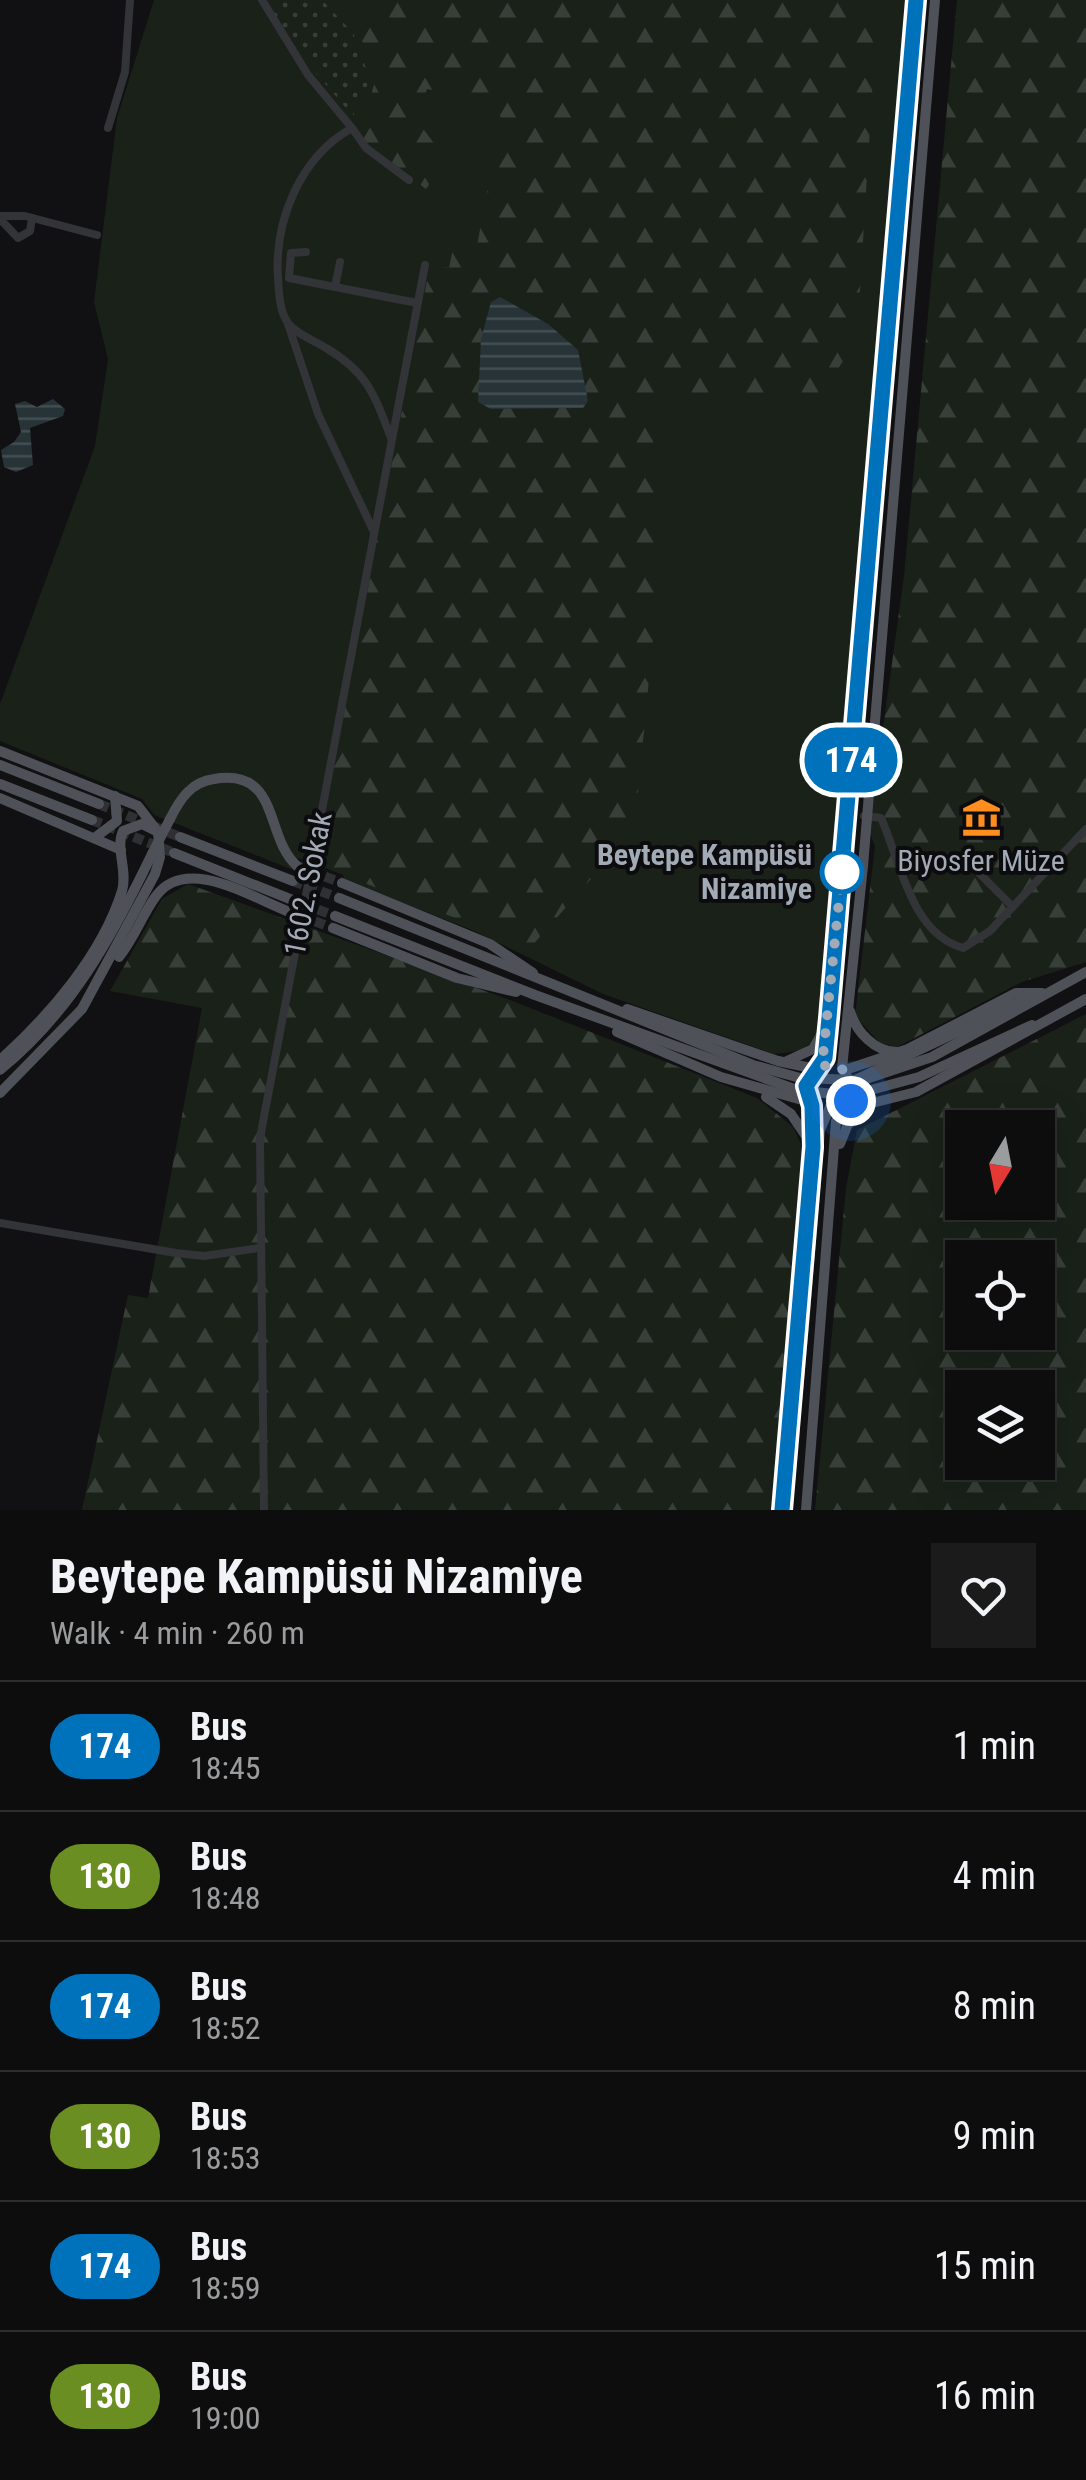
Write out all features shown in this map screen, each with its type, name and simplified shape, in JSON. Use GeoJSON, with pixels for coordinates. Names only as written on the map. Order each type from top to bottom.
{"type":"FeatureCollection","features":[{"type":"Feature","properties":{"kind":"main road"},"geometry":{"type":"LineString","coordinates":[[785,1510],[813,1147],[806,1086],[819,1068],[829,1018],[916,0]]}},
{"type":"Feature","properties":{"kind":"main road"},"geometry":{"type":"LineString","coordinates":[[836,1110],[851,1101],[854,1088],[843,1069],[935,0]]}},
{"type":"Feature","properties":{"kind":"main road"},"geometry":{"type":"LineString","coordinates":[[0,751],[115,796],[145,812],[158,832],[156,856],[88,976],[33,1044],[0,1070]]}},
{"type":"Feature","properties":{"kind":"main road"},"geometry":{"type":"LineString","coordinates":[[0,765],[99,804]]}},
{"type":"Feature","properties":{"kind":"main road"},"geometry":{"type":"LineString","coordinates":[[102,977],[170,818],[195,786],[216,778],[239,780],[253,787],[269,804],[284,852],[297,866]]}},
{"type":"Feature","properties":{"kind":"main road"},"geometry":{"type":"LineString","coordinates":[[0,784],[92,820]]}},
{"type":"Feature","properties":{"kind":"main road"},"geometry":{"type":"LineString","coordinates":[[96,836],[114,826],[115,796]]}},
{"type":"Feature","properties":{"kind":"main road"},"geometry":{"type":"LineString","coordinates":[[0,798],[121,850]]}},
{"type":"Feature","properties":{"kind":"main road"},"geometry":{"type":"LineString","coordinates":[[0,1060],[59,996],[104,931],[124,886],[126,865],[120,837],[128,826],[142,824],[158,832]]}},
{"type":"Feature","properties":{"kind":"main road"},"geometry":{"type":"LineString","coordinates":[[180,837],[294,881]]}},
{"type":"Feature","properties":{"kind":"main road"},"geometry":{"type":"LineString","coordinates":[[0,1093],[66,1029],[124,952],[159,892],[178,880],[194,877],[288,905],[174,852]]}},
{"type":"Feature","properties":{"kind":"main road"},"geometry":{"type":"LineString","coordinates":[[342,883],[490,944],[541,980]]}},
{"type":"Feature","properties":{"kind":"main road"},"geometry":{"type":"LineString","coordinates":[[339,898],[798,1084]]}},
{"type":"Feature","properties":{"kind":"main road"},"geometry":{"type":"LineString","coordinates":[[334,922],[586,1014],[798,1084],[867,1085],[919,1077],[994,1039],[1042,1021]]}},
{"type":"Feature","properties":{"kind":"main road"},"geometry":{"type":"LineString","coordinates":[[835,933],[843,929],[856,942]]}},
{"type":"Feature","properties":{"kind":"main road"},"geometry":{"type":"LineString","coordinates":[[834,946],[843,955],[856,942]]}},
{"type":"Feature","properties":{"kind":"main road"},"geometry":{"type":"LineString","coordinates":[[867,1085],[932,1057],[1086,972]]}},
{"type":"Feature","properties":{"kind":"main road"},"geometry":{"type":"LineString","coordinates":[[586,998],[692,1028],[778,1061],[843,1069],[867,1066],[1016,992],[1042,994]]}},
{"type":"Feature","properties":{"kind":"main road"},"geometry":{"type":"LineString","coordinates":[[785,1510],[820,1130],[855,1080],[1022,998],[1042,994]]}},
{"type":"Feature","properties":{"kind":"main road"},"geometry":{"type":"LineString","coordinates":[[833,1180],[844,1130],[860,1114],[944,1079],[1086,999]]}},
{"type":"Feature","properties":{"kind":"main road"},"geometry":{"type":"LineString","coordinates":[[849,1007],[856,1027],[870,1042],[883,1051],[898,1052]]}},
{"type":"Feature","properties":{"kind":"main road"},"geometry":{"type":"LineString","coordinates":[[586,1014],[658,1051],[752,1088],[811,1104],[824,1113],[879,1104]]}},
{"type":"Feature","properties":{"kind":"main road"},"geometry":{"type":"LineString","coordinates":[[778,1061],[802,1057],[813,1049],[829,1018]]}},
{"type":"Feature","properties":{"kind":"main road"},"geometry":{"type":"LineString","coordinates":[[867,1066],[860,1074],[862,1096],[879,1104]]}},
{"type":"Feature","properties":{"kind":"main road"},"geometry":{"type":"LineString","coordinates":[[752,1088],[791,1114],[813,1147]]}},
{"type":"Feature","properties":{"kind":"main road"},"geometry":{"type":"LineString","coordinates":[[806,1510],[836,1110]]}},
{"type":"Feature","properties":{"kind":"main road"},"geometry":{"type":"LineString","coordinates":[[807,1201],[822,1188],[831,1203]]}},
{"type":"Feature","properties":{"kind":"street"},"geometry":{"type":"LineString","coordinates":[[108,128],[125,72],[130,0]]}},
{"type":"Feature","properties":{"kind":"street"},"geometry":{"type":"LineString","coordinates":[[262,0],[308,76],[366,148],[408,180]]}},
{"type":"Feature","properties":{"kind":"street"},"geometry":{"type":"LineString","coordinates":[[352,128],[332,139],[286,210],[277,262],[281,303],[318,414],[374,532]]}},
{"type":"Feature","properties":{"kind":"street"},"geometry":{"type":"LineString","coordinates":[[9,232],[12,219],[17,216]]}},
{"type":"Feature","properties":{"kind":"street"},"geometry":{"type":"LineString","coordinates":[[32,218],[25,237],[18,238],[0,218],[32,218],[97,234]]}},
{"type":"Feature","properties":{"kind":"street"},"geometry":{"type":"LineString","coordinates":[[306,252],[291,253],[290,278],[417,303]]}},
{"type":"Feature","properties":{"kind":"street"},"geometry":{"type":"LineString","coordinates":[[335,287],[340,262]]}},
{"type":"Feature","properties":{"kind":"street","name":"1602. Sokak"},"geometry":{"type":"LineString","coordinates":[[264,1510],[260,1138],[425,265]]}},
{"type":"Feature","properties":{"kind":"street"},"geometry":{"type":"LineString","coordinates":[[288,324],[358,369],[371,386],[391,438]]}},
{"type":"Feature","properties":{"kind":"street"},"geometry":{"type":"LineString","coordinates":[[864,816],[880,818],[898,871],[934,932],[947,944],[962,948],[979,941],[1086,829]]}},
{"type":"Feature","properties":{"kind":"street"},"geometry":{"type":"LineString","coordinates":[[980,874],[1013,907]]}},
{"type":"Feature","properties":{"kind":"street"},"geometry":{"type":"LineString","coordinates":[[0,1223],[204,1256],[259,1248]]}},
{"type":"Feature","properties":{"kind":"green space"},"geometry":{"type":"Polygon","coordinates":[[[154,0],[909,0],[820,1025],[809,1045],[774,1054],[603,994],[472,930],[344,880],[343,874],[298,858],[296,871],[154,815],[142,799],[0,741],[0,704],[95,446],[108,359],[94,302],[117,118],[154,0]]]}},
{"type":"Feature","properties":{"kind":"green space"},"geometry":{"type":"Polygon","coordinates":[[[266,0],[322,0],[353,33],[370,79],[353,116],[302,57],[266,0]]]}},
{"type":"Feature","properties":{"kind":"green space"},"geometry":{"type":"Polygon","coordinates":[[[349,0],[857,0],[875,47],[857,338],[827,387],[811,401],[688,393],[668,402],[657,445],[662,545],[637,803],[619,847],[531,947],[315,864],[430,265],[449,268],[452,253],[475,256],[501,119],[496,102],[427,89],[422,102],[424,130],[439,150],[427,157],[426,163],[440,168],[426,189],[368,145],[350,122],[370,98],[375,81],[349,0]]]}},
{"type":"Feature","properties":{"kind":"green space"},"geometry":{"type":"Polygon","coordinates":[[[957,0],[1086,0],[1086,962],[1022,982],[897,1047],[880,1043],[855,1016],[875,846],[869,830],[904,576],[957,0]]]}},
{"type":"Feature","properties":{"kind":"green space"},"geometry":{"type":"Polygon","coordinates":[[[188,884],[510,1000],[757,1098],[793,1127],[805,1153],[772,1510],[82,1510],[128,1295],[148,1298],[202,1008],[110,991],[162,899],[188,884]]]}},
{"type":"Feature","properties":{"kind":"green space"},"geometry":{"type":"Polygon","coordinates":[[[1086,1014],[1086,1510],[815,1510],[846,1188],[857,1130],[1086,1014]]]}},
{"type":"Feature","properties":{"kind":"shaded area"},"geometry":{"type":"Polygon","coordinates":[[[500,297],[548,324],[578,350],[588,401],[583,408],[491,409],[478,402],[481,339],[491,302],[500,297]]]}},
{"type":"Feature","properties":{"kind":"shaded area"},"geometry":{"type":"Polygon","coordinates":[[[53,399],[65,409],[63,416],[30,428],[33,465],[16,472],[4,467],[1,450],[21,432],[15,404],[25,401],[37,407],[53,399]]]}},
{"type":"Feature","properties":{"kind":"tunnel"},"geometry":{"type":"LineString","coordinates":[[99,804],[180,837]]}},
{"type":"Feature","properties":{"kind":"tunnel"},"geometry":{"type":"LineString","coordinates":[[92,820],[174,853]]}},
{"type":"Feature","properties":{"kind":"tunnel"},"geometry":{"type":"LineString","coordinates":[[297,866],[342,883]]}},
{"type":"Feature","properties":{"kind":"tunnel"},"geometry":{"type":"LineString","coordinates":[[293,881],[339,898]]}},
{"type":"Feature","properties":{"kind":"tunnel"},"geometry":{"type":"LineString","coordinates":[[290,899],[335,916]]}},
{"type":"Feature","properties":{"kind":"tunnel"},"geometry":{"type":"LineString","coordinates":[[287,911],[333,928]]}},
{"type":"Feature","properties":{"kind":"bus line","name":"174"},"geometry":{"type":"LineString","coordinates":[[782,1510],[813,1147],[812,1106],[806,1086],[825,1058],[916,0]]}},
{"type":"Feature","properties":{"kind":"place","name":"Biyosfer Müze"},"geometry":{"type":"Point","coordinates":[981,817]}},
{"type":"Feature","properties":{"kind":"place","name":"Beytepe Kampüsü Nizamiye"},"geometry":{"type":"Point","coordinates":[842,872]}},
{"type":"Feature","properties":{"kind":"route"},"geometry":{"type":"LineString","coordinates":[[842,872],[822,1066],[837,1066],[850,1076],[854,1088],[851,1101]]}}]}
